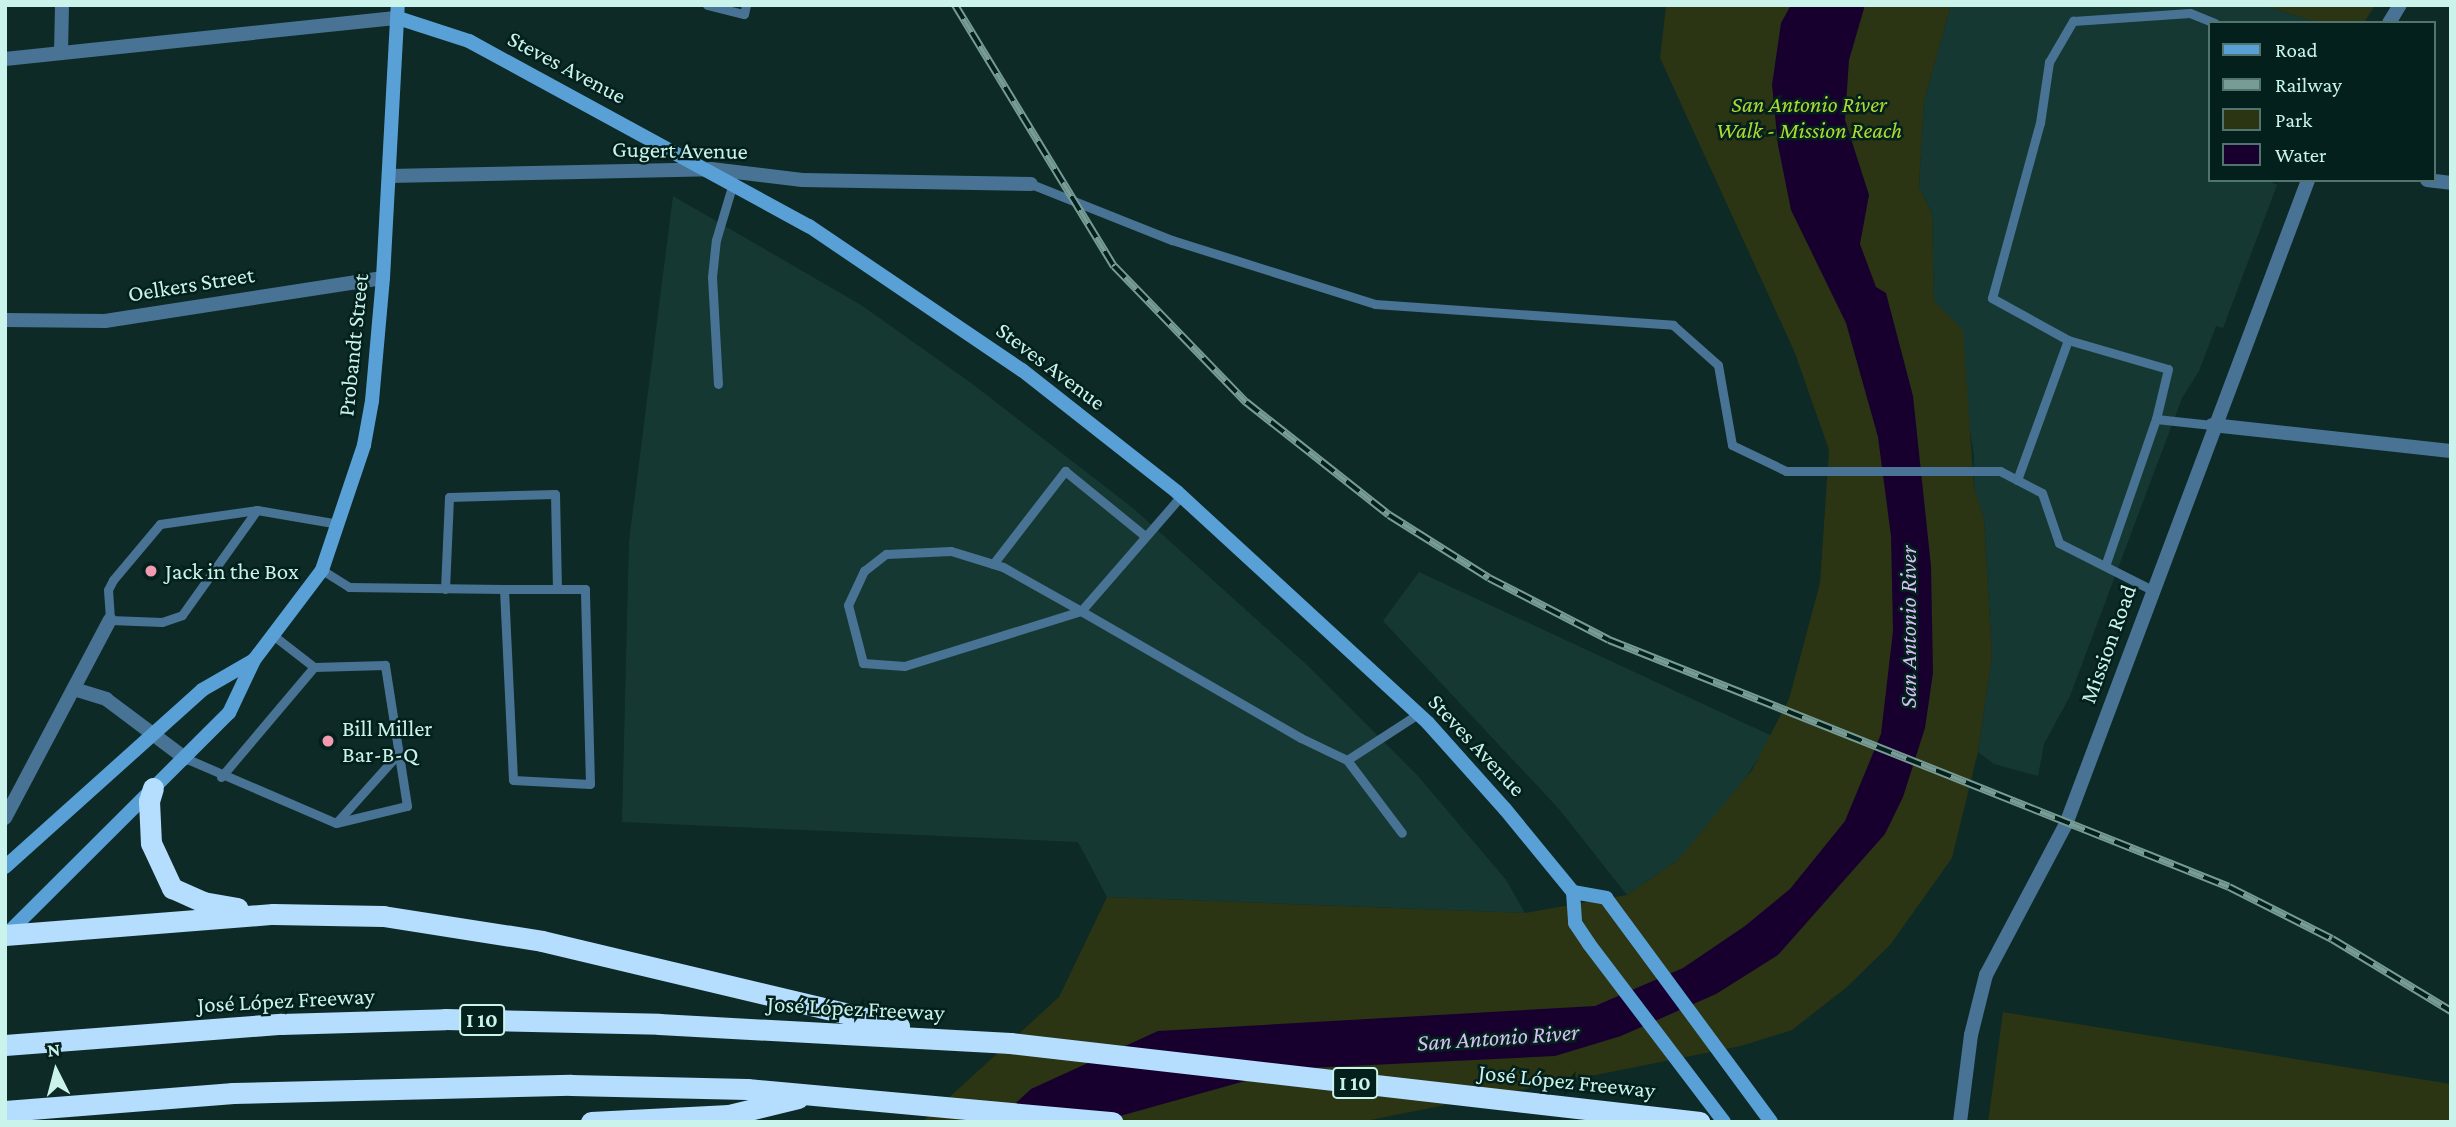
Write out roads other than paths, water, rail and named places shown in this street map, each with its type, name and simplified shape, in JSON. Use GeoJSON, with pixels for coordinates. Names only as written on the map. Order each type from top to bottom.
{"type":"FeatureCollection","features":[{"type":"Feature","properties":{"kind":"highway"},"geometry":{"type":"LineString","coordinates":[[153,788],[149,801],[151,843],[172,888],[203,902],[273,914]]}},
{"type":"Feature","properties":{"kind":"highway"},"geometry":{"type":"LineString","coordinates":[[5,935],[273,914],[383,916],[480,929],[959,1039]]}},
{"type":"Feature","properties":{"kind":"highway","name":"José López Freeway"},"geometry":{"type":"LineString","coordinates":[[5,1045],[282,1024],[445,1019],[659,1024],[1010,1043],[1699,1122]]}},
{"type":"Feature","properties":{"kind":"highway"},"geometry":{"type":"LineString","coordinates":[[5,1111],[336,1089],[571,1085],[817,1094],[1113,1122]]}},
{"type":"Feature","properties":{"kind":"highway"},"geometry":{"type":"LineString","coordinates":[[591,1122],[729,1115],[817,1094]]}},
{"type":"Feature","properties":{"kind":"main road","name":"Steves Avenue"},"geometry":{"type":"LineString","coordinates":[[398,12],[469,41],[734,181],[888,277],[1022,370],[1181,496],[1418,715],[1505,809],[1573,892]]}},
{"type":"Feature","properties":{"kind":"main road","name":"Probandt Street"},"geometry":{"type":"LineString","coordinates":[[5,935],[229,713],[254,660],[322,570],[364,445],[383,278],[398,12]]}},
{"type":"Feature","properties":{"kind":"main road","name":"Probandt Street"},"geometry":{"type":"LineString","coordinates":[[5,867],[202,690],[254,660]]}},
{"type":"Feature","properties":{"kind":"main road"},"geometry":{"type":"LineString","coordinates":[[1724,1122],[1575,923],[1573,892],[1606,898],[1771,1122]]}},
{"type":"Feature","properties":{"kind":"street"},"geometry":{"type":"LineString","coordinates":[[61,53],[62,5]]}},
{"type":"Feature","properties":{"kind":"street"},"geometry":{"type":"LineString","coordinates":[[2390,21],[2400,5]]}},
{"type":"Feature","properties":{"kind":"street"},"geometry":{"type":"LineString","coordinates":[[5,59],[398,12]]}},
{"type":"Feature","properties":{"kind":"street","name":"Gugert Avenue"},"geometry":{"type":"LineString","coordinates":[[389,176],[711,169],[802,180],[1031,184]]}},
{"type":"Feature","properties":{"kind":"street","name":"Mission Road"},"geometry":{"type":"LineString","coordinates":[[1960,1122],[1971,1035],[1986,975],[2066,824],[2212,425],[2307,182]]}},
{"type":"Feature","properties":{"kind":"street","name":"Oelkers Street"},"geometry":{"type":"LineString","coordinates":[[5,320],[105,321],[383,278]]}},
{"type":"Feature","properties":{"kind":"street"},"geometry":{"type":"LineString","coordinates":[[2212,425],[2451,451]]}},
{"type":"Feature","properties":{"kind":"street"},"geometry":{"type":"LineString","coordinates":[[5,818],[110,620]]}},
{"type":"Feature","properties":{"kind":"street"},"geometry":{"type":"LineString","coordinates":[[74,689],[106,699],[185,758]]}},
{"type":"Feature","properties":{"kind":"lane"},"geometry":{"type":"LineString","coordinates":[[707,5],[744,15],[746,5]]}},
{"type":"Feature","properties":{"kind":"lane"},"geometry":{"type":"LineString","coordinates":[[2105,566],[2156,419],[2168,369],[2068,340],[1992,298],[2040,123],[2049,62],[2073,21],[2190,13],[2211,21]]}},
{"type":"Feature","properties":{"kind":"lane"},"geometry":{"type":"LineString","coordinates":[[718,384],[712,277],[716,240],[734,181]]}},
{"type":"Feature","properties":{"kind":"lane"},"geometry":{"type":"LineString","coordinates":[[1031,184],[1172,240],[1374,304],[1673,325],[1718,365],[1732,445],[1786,471],[2000,471],[2042,493],[2059,543],[2152,590]]}},
{"type":"Feature","properties":{"kind":"lane"},"geometry":{"type":"LineString","coordinates":[[2017,480],[2068,340]]}},
{"type":"Feature","properties":{"kind":"lane"},"geometry":{"type":"LineString","coordinates":[[2156,419],[2212,425]]}},
{"type":"Feature","properties":{"kind":"lane"},"geometry":{"type":"LineString","coordinates":[[993,564],[1065,471],[1145,536]]}},
{"type":"Feature","properties":{"kind":"lane"},"geometry":{"type":"LineString","coordinates":[[445,589],[449,497],[555,494],[557,589]]}},
{"type":"Feature","properties":{"kind":"lane"},"geometry":{"type":"LineString","coordinates":[[1181,496],[1081,611],[904,666],[863,663],[848,605],[864,571],[886,554],[951,551],[993,564],[1081,611],[1347,760],[1402,833]]}},
{"type":"Feature","properties":{"kind":"lane"},"geometry":{"type":"LineString","coordinates":[[257,510],[182,615],[162,622],[110,620],[108,590],[113,580],[160,524],[257,510],[339,524]]}},
{"type":"Feature","properties":{"kind":"lane"},"geometry":{"type":"LineString","coordinates":[[322,570],[349,587],[585,590],[590,784],[513,780],[504,589]]}},
{"type":"Feature","properties":{"kind":"lane"},"geometry":{"type":"LineString","coordinates":[[185,758],[221,777],[336,824],[407,806],[385,665],[314,667],[274,636]]}},
{"type":"Feature","properties":{"kind":"lane"},"geometry":{"type":"LineString","coordinates":[[221,777],[314,667]]}},
{"type":"Feature","properties":{"kind":"lane"},"geometry":{"type":"LineString","coordinates":[[1347,760],[1418,715]]}},
{"type":"Feature","properties":{"kind":"lane"},"geometry":{"type":"LineString","coordinates":[[336,824],[399,753]]}},
{"type":"Feature","properties":{"kind":"water","name":"San Antonio River"},"geometry":{"type":"Polygon","coordinates":[[[1791,5],[1865,5],[1849,60],[1845,120],[1869,195],[1860,244],[1876,287],[1886,293],[1913,396],[1931,566],[1933,673],[1925,728],[1903,797],[1885,834],[1778,955],[1716,994],[1621,1036],[1555,1056],[1288,1069],[1120,1116],[995,1122],[1031,1089],[1158,1031],[1595,1006],[1683,968],[1745,926],[1790,889],[1845,821],[1881,734],[1893,631],[1891,536],[1878,437],[1846,323],[1791,210],[1778,145],[1772,85],[1781,23],[1791,5]]]}},
{"type":"Feature","properties":{"kind":"railway"},"geometry":{"type":"LineString","coordinates":[[955,5],[1114,266],[1246,402],[1389,515],[1489,578],[1609,640],[2229,887],[2332,939],[2451,1011]]}},
{"type":"Feature","properties":{"kind":"place","name":"Jack in the Box"},"geometry":{"type":"Point","coordinates":[151,571]}},
{"type":"Feature","properties":{"kind":"place","name":"Bill Miller Bar-B-Q"},"geometry":{"type":"Point","coordinates":[328,741]}},
{"type":"Feature","properties":{"kind":"park label","name":"San Antonio River Walk - Mission Reach"},"geometry":{"type":"Point","coordinates":[1809,117]}}]}
